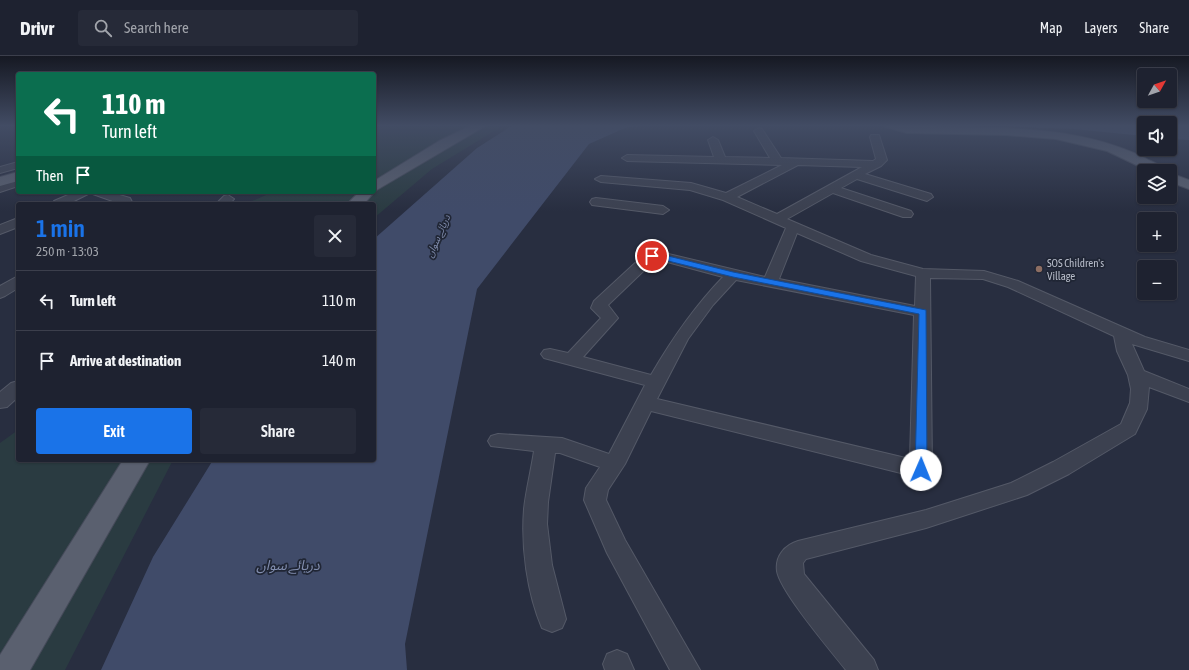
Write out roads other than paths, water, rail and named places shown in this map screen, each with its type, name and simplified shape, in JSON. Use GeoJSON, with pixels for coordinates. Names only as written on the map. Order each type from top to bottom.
{"type":"FeatureCollection","features":[{"type":"Feature","properties":{"kind":"main road"},"geometry":{"type":"LineString","coordinates":[[376,186],[427,154]]}},
{"type":"Feature","properties":{"kind":"main road"},"geometry":{"type":"LineString","coordinates":[[1104,154],[1137,173]]}},
{"type":"Feature","properties":{"kind":"main road"},"geometry":{"type":"LineString","coordinates":[[1126,154],[1146,164]]}},
{"type":"Feature","properties":{"kind":"main road"},"geometry":{"type":"LineString","coordinates":[[0,177],[16,172]]}},
{"type":"Feature","properties":{"kind":"main road"},"geometry":{"type":"LineString","coordinates":[[0,182],[16,177]]}},
{"type":"Feature","properties":{"kind":"main road"},"geometry":{"type":"LineString","coordinates":[[1177,180],[1189,185]]}},
{"type":"Feature","properties":{"kind":"main road"},"geometry":{"type":"LineString","coordinates":[[358,202],[366,194]]}},
{"type":"Feature","properties":{"kind":"main road"},"geometry":{"type":"LineString","coordinates":[[1177,195],[1189,200]]}},
{"type":"Feature","properties":{"kind":"main road"},"geometry":{"type":"LineString","coordinates":[[11,670],[136,462]]}},
{"type":"Feature","properties":{"kind":"street"},"geometry":{"type":"LineString","coordinates":[[718,154],[721,160]]}},
{"type":"Feature","properties":{"kind":"street"},"geometry":{"type":"LineString","coordinates":[[773,154],[778,162]]}},
{"type":"Feature","properties":{"kind":"street"},"geometry":{"type":"LineString","coordinates":[[777,219],[877,164],[882,160],[880,154]]}},
{"type":"Feature","properties":{"kind":"street"},"geometry":{"type":"LineString","coordinates":[[627,158],[877,164]]}},
{"type":"Feature","properties":{"kind":"street"},"geometry":{"type":"LineString","coordinates":[[629,218],[634,206],[650,184],[652,159]]}},
{"type":"Feature","properties":{"kind":"street"},"geometry":{"type":"LineString","coordinates":[[727,197],[797,162]]}},
{"type":"Feature","properties":{"kind":"street"},"geometry":{"type":"LineString","coordinates":[[0,170],[16,166]]}},
{"type":"Feature","properties":{"kind":"street"},"geometry":{"type":"LineString","coordinates":[[856,175],[927,197]]}},
{"type":"Feature","properties":{"kind":"street"},"geometry":{"type":"LineString","coordinates":[[601,179],[691,187],[727,197],[866,258],[923,274],[984,275],[1013,284],[1057,302],[1139,341],[1189,356]]}},
{"type":"Feature","properties":{"kind":"street"},"geometry":{"type":"LineString","coordinates":[[0,188],[16,183]]}},
{"type":"Feature","properties":{"kind":"street"},"geometry":{"type":"LineString","coordinates":[[831,188],[907,214]]}},
{"type":"Feature","properties":{"kind":"street"},"geometry":{"type":"LineString","coordinates":[[62,202],[80,194]]}},
{"type":"Feature","properties":{"kind":"street"},"geometry":{"type":"LineString","coordinates":[[103,194],[122,199],[127,202]]}},
{"type":"Feature","properties":{"kind":"street"},"geometry":{"type":"LineString","coordinates":[[596,202],[663,210]]}},
{"type":"Feature","properties":{"kind":"street"},"geometry":{"type":"LineString","coordinates":[[0,230],[16,223]]}},
{"type":"Feature","properties":{"kind":"street"},"geometry":{"type":"LineString","coordinates":[[770,282],[793,226]]}},
{"type":"Feature","properties":{"kind":"street"},"geometry":{"type":"LineString","coordinates":[[571,360],[610,318],[599,308],[600,304],[652,256],[656,255],[770,282],[923,312]]}},
{"type":"Feature","properties":{"kind":"street"},"geometry":{"type":"LineString","coordinates":[[686,670],[616,546],[596,506],[595,496],[598,488],[614,464],[680,339],[707,302],[733,274]]}},
{"type":"Feature","properties":{"kind":"street"},"geometry":{"type":"LineString","coordinates":[[645,403],[921,470],[923,274]]}},
{"type":"Feature","properties":{"kind":"street"},"geometry":{"type":"LineString","coordinates":[[0,294],[16,282]]}},
{"type":"Feature","properties":{"kind":"street"},"geometry":{"type":"LineString","coordinates":[[864,670],[793,580],[790,571],[790,560],[798,551],[926,519],[1019,489],[1061,468],[1128,428],[1135,418],[1141,398],[1137,375],[1123,348],[1122,334]]}},
{"type":"Feature","properties":{"kind":"street"},"geometry":{"type":"LineString","coordinates":[[550,354],[656,382]]}},
{"type":"Feature","properties":{"kind":"street"},"geometry":{"type":"LineString","coordinates":[[1137,375],[1189,396]]}},
{"type":"Feature","properties":{"kind":"street"},"geometry":{"type":"LineString","coordinates":[[0,402],[16,389]]}},
{"type":"Feature","properties":{"kind":"street"},"geometry":{"type":"LineString","coordinates":[[498,440],[562,446],[614,464]]}},
{"type":"Feature","properties":{"kind":"street"},"geometry":{"type":"LineString","coordinates":[[546,444],[536,511],[540,574],[552,619]]}},
{"type":"Feature","properties":{"kind":"water","name":"دریائے سواں"},"geometry":{"type":"Polygon","coordinates":[[[471,154],[582,154],[477,289],[405,644],[407,670],[101,670],[153,557],[212,462],[376,462],[376,237],[471,154]]]}},
{"type":"Feature","properties":{"kind":"place","name":"SOS Children's Village"},"geometry":{"type":"Point","coordinates":[1039,269]}}]}
